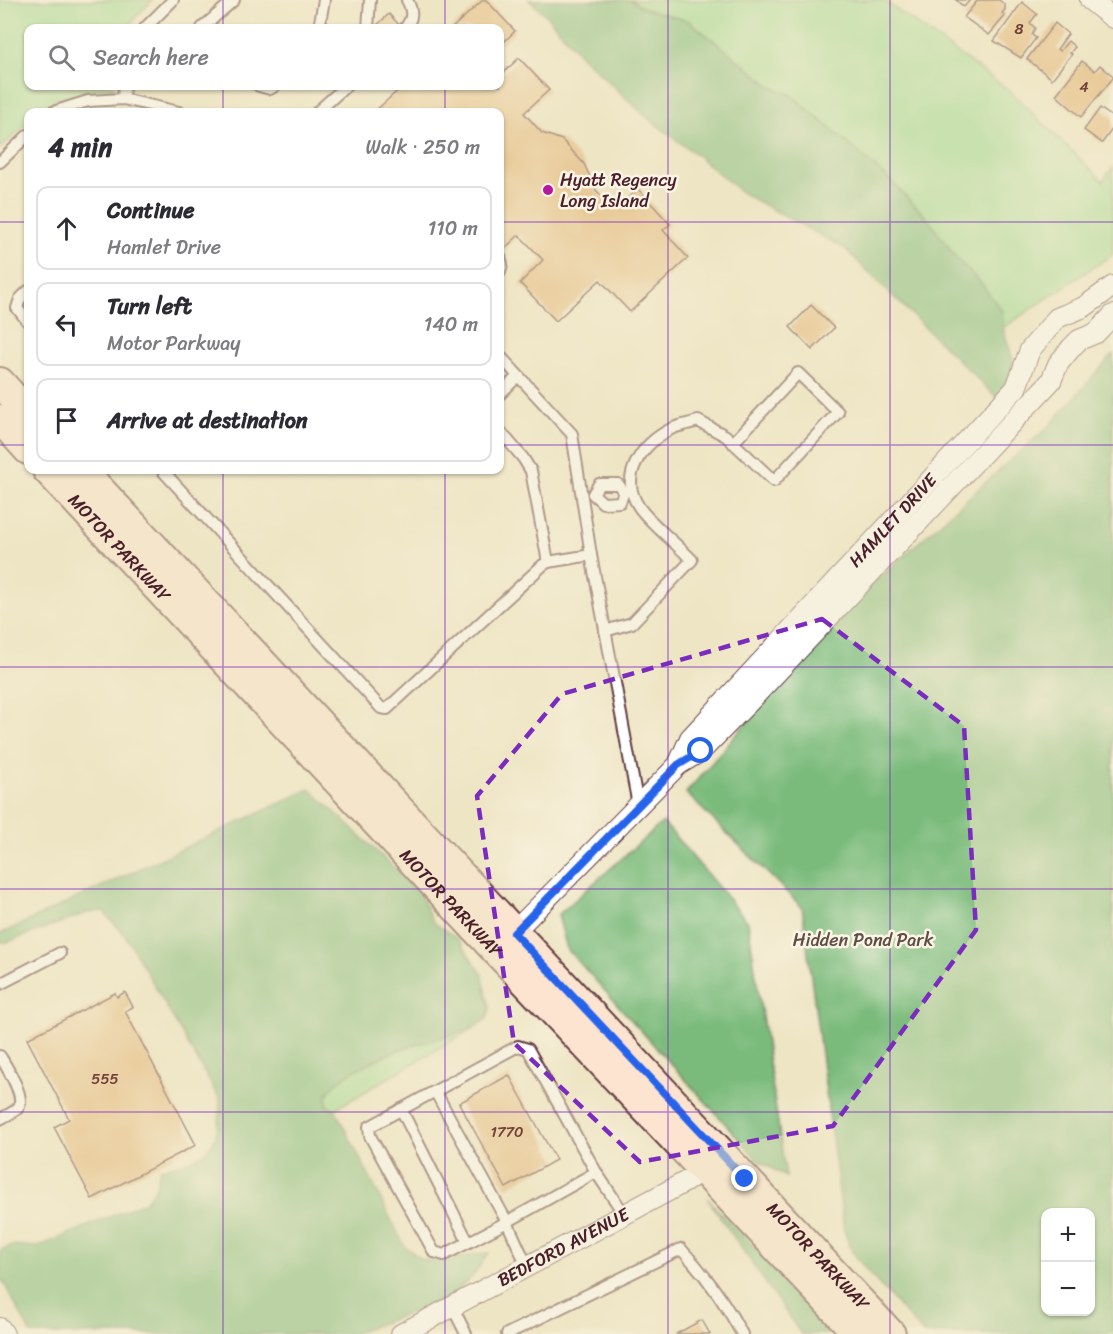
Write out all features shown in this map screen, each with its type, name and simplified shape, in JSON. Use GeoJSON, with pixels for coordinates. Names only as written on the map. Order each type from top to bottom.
{"type":"FeatureCollection","features":[{"type":"Feature","properties":{"kind":"main road"},"geometry":{"type":"LineString","coordinates":[[0,382],[24,409]]}},
{"type":"Feature","properties":{"kind":"main road"},"geometry":{"type":"LineString","coordinates":[[0,419],[24,446]]}},
{"type":"Feature","properties":{"kind":"main road","name":"MOTOR PARKWAY"},"geometry":{"type":"LineString","coordinates":[[51,474],[504,941],[712,1162],[891,1334]]}},
{"type":"Feature","properties":{"kind":"main road","name":"MOTOR PARKWAY"},"geometry":{"type":"LineString","coordinates":[[86,474],[504,941]]}},
{"type":"Feature","properties":{"kind":"main road","name":"MOTOR PARKWAY"},"geometry":{"type":"LineString","coordinates":[[712,1162],[858,1334]]}},
{"type":"Feature","properties":{"kind":"street"},"geometry":{"type":"LineString","coordinates":[[1090,0],[1113,18]]}},
{"type":"Feature","properties":{"kind":"street","name":"HAMLET DRIVE"},"geometry":{"type":"LineString","coordinates":[[678,765],[690,738],[1016,388],[1030,350],[1058,318],[1078,309],[1113,286]]}},
{"type":"Feature","properties":{"kind":"street"},"geometry":{"type":"LineString","coordinates":[[1078,309],[1096,333]]}},
{"type":"Feature","properties":{"kind":"street","name":"HAMLET DRIVE"},"geometry":{"type":"LineString","coordinates":[[504,941],[678,765],[701,751],[750,701],[1051,381],[1058,364],[1072,347],[1079,340],[1096,333],[1113,315]]}},
{"type":"Feature","properties":{"kind":"street"},"geometry":{"type":"LineString","coordinates":[[1028,360],[1051,381]]}},
{"type":"Feature","properties":{"kind":"street","name":"BEDFORD AVENUE"},"geometry":{"type":"LineString","coordinates":[[401,1334],[685,1182],[712,1162]]}},
{"type":"Feature","properties":{"kind":"street"},"geometry":{"type":"LineString","coordinates":[[0,1328],[4,1334]]}},
{"type":"Feature","properties":{"kind":"lane"},"geometry":{"type":"LineString","coordinates":[[149,24],[173,0]]}},
{"type":"Feature","properties":{"kind":"lane"},"geometry":{"type":"LineString","coordinates":[[207,24],[234,0]]}},
{"type":"Feature","properties":{"kind":"lane"},"geometry":{"type":"LineString","coordinates":[[320,24],[324,0]]}},
{"type":"Feature","properties":{"kind":"lane"},"geometry":{"type":"LineString","coordinates":[[368,24],[370,0]]}},
{"type":"Feature","properties":{"kind":"lane"},"geometry":{"type":"LineString","coordinates":[[407,0],[412,17],[408,24]]}},
{"type":"Feature","properties":{"kind":"lane"},"geometry":{"type":"LineString","coordinates":[[123,99],[124,90]]}},
{"type":"Feature","properties":{"kind":"lane"},"geometry":{"type":"LineString","coordinates":[[321,108],[342,90]]}},
{"type":"Feature","properties":{"kind":"lane"},"geometry":{"type":"LineString","coordinates":[[66,108],[88,101],[123,99],[162,108]]}},
{"type":"Feature","properties":{"kind":"lane"},"geometry":{"type":"LineString","coordinates":[[0,162],[24,139]]}},
{"type":"Feature","properties":{"kind":"lane"},"geometry":{"type":"LineString","coordinates":[[24,295],[17,308],[24,316]]}},
{"type":"Feature","properties":{"kind":"lane"},"geometry":{"type":"LineString","coordinates":[[504,360],[572,434],[591,555],[638,805]]}},
{"type":"Feature","properties":{"kind":"lane"},"geometry":{"type":"LineString","coordinates":[[581,494],[593,494],[603,503],[620,502],[627,491],[638,456],[653,441],[673,428],[698,421],[734,443],[774,481],[838,412],[798,373],[734,443]]}},
{"type":"Feature","properties":{"kind":"lane"},"geometry":{"type":"LineString","coordinates":[[504,390],[518,376]]}},
{"type":"Feature","properties":{"kind":"lane"},"geometry":{"type":"LineString","coordinates":[[504,436],[531,471],[548,562]]}},
{"type":"Feature","properties":{"kind":"lane"},"geometry":{"type":"LineString","coordinates":[[166,474],[381,708],[387,709],[543,565],[548,562],[591,555]]}},
{"type":"Feature","properties":{"kind":"lane"},"geometry":{"type":"LineString","coordinates":[[593,494],[599,484],[618,484],[692,560],[632,623],[605,631]]}},
{"type":"Feature","properties":{"kind":"lane"},"geometry":{"type":"LineString","coordinates":[[0,984],[60,953]]}},
{"type":"Feature","properties":{"kind":"lane"},"geometry":{"type":"LineString","coordinates":[[596,1172],[444,1255],[434,1252],[370,1136],[369,1127],[518,1046],[528,1049],[596,1172],[624,1214]]}},
{"type":"Feature","properties":{"kind":"lane"},"geometry":{"type":"LineString","coordinates":[[0,1056],[19,1092],[21,1103],[18,1109],[0,1119]]}},
{"type":"Feature","properties":{"kind":"lane"},"geometry":{"type":"LineString","coordinates":[[435,1091],[507,1222],[527,1266]]}},
{"type":"Feature","properties":{"kind":"lane"},"geometry":{"type":"LineString","coordinates":[[401,1109],[468,1242]]}},
{"type":"Feature","properties":{"kind":"lane"},"geometry":{"type":"LineString","coordinates":[[507,1334],[681,1249],[694,1263],[742,1334]]}},
{"type":"Feature","properties":{"kind":"lane"},"geometry":{"type":"LineString","coordinates":[[452,1306],[466,1334]]}},
{"type":"Feature","properties":{"kind":"highlighted area"},"geometry":{"type":"Polygon","coordinates":[[[822,619],[964,726],[976,930],[833,1126],[640,1162],[514,1043],[477,796],[562,694],[822,619]]]}},
{"type":"Feature","properties":{"kind":"green space"},"geometry":{"type":"Polygon","coordinates":[[[0,0],[152,0],[130,24],[24,24],[24,90],[107,90],[56,99],[45,108],[24,108],[24,127],[0,148],[0,0]]]}},
{"type":"Feature","properties":{"kind":"green space"},"geometry":{"type":"Polygon","coordinates":[[[529,0],[630,0],[646,9],[689,21],[772,87],[790,94],[888,178],[926,217],[958,260],[981,283],[1002,311],[1003,328],[1013,360],[1013,398],[995,396],[844,248],[742,193],[650,120],[583,58],[547,16],[529,0]]]}},
{"type":"Feature","properties":{"kind":"green space"},"geometry":{"type":"Polygon","coordinates":[[[630,0],[883,0],[1010,91],[1103,181],[1113,167],[1113,254],[1003,328],[1002,311],[958,260],[926,217],[888,178],[790,94],[772,87],[689,21],[646,9],[630,0]]]}},
{"type":"Feature","properties":{"kind":"green space","name":"Hidden Pond Park"},"geometry":{"type":"Polygon","coordinates":[[[1113,354],[1113,1334],[924,1334],[851,1250],[844,1230],[802,907],[686,793],[843,610],[1051,424],[1113,354]]]}},
{"type":"Feature","properties":{"kind":"green space"},"geometry":{"type":"Polygon","coordinates":[[[310,789],[418,890],[433,922],[458,939],[482,974],[490,1008],[487,1019],[479,1024],[451,1035],[404,1048],[364,1065],[331,1088],[327,1097],[327,1106],[335,1109],[404,1245],[419,1257],[436,1262],[489,1253],[472,1277],[449,1298],[353,1334],[31,1334],[0,1276],[0,1250],[15,1245],[38,1247],[145,1202],[156,1187],[160,1168],[189,1161],[208,1149],[217,1130],[220,1100],[127,938],[103,911],[87,913],[8,942],[0,942],[0,934],[310,789]]]}},
{"type":"Feature","properties":{"kind":"green space"},"geometry":{"type":"Polygon","coordinates":[[[663,822],[748,922],[786,1177],[759,1161],[567,949],[558,915],[663,822]]]}},
{"type":"Feature","properties":{"kind":"green space"},"geometry":{"type":"Polygon","coordinates":[[[477,1026],[335,1109],[327,1106],[327,1096],[335,1084],[370,1062],[394,1052],[477,1026]]]}},
{"type":"Feature","properties":{"kind":"green space"},"geometry":{"type":"Polygon","coordinates":[[[707,1198],[839,1334],[801,1334],[707,1198]]]}},
{"type":"Feature","properties":{"kind":"building"},"geometry":{"type":"Polygon","coordinates":[[[483,0],[486,0],[515,31],[504,42],[504,24],[456,24],[483,0]]]}},
{"type":"Feature","properties":{"kind":"building"},"geometry":{"type":"Polygon","coordinates":[[[956,0],[970,0],[964,7],[956,0]]]}},
{"type":"Feature","properties":{"kind":"building"},"geometry":{"type":"Polygon","coordinates":[[[978,0],[999,0],[1005,5],[1002,13],[1005,16],[989,35],[964,17],[978,0]]]}},
{"type":"Feature","properties":{"kind":"building"},"geometry":{"type":"Polygon","coordinates":[[[1022,2],[1037,14],[1030,23],[1035,28],[1032,35],[1036,38],[1021,58],[994,41],[1022,2]]]}},
{"type":"Feature","properties":{"kind":"building"},"geometry":{"type":"Polygon","coordinates":[[[389,14],[398,24],[378,24],[389,14]]]}},
{"type":"Feature","properties":{"kind":"building"},"geometry":{"type":"Polygon","coordinates":[[[1055,23],[1068,34],[1057,49],[1060,51],[1068,41],[1075,47],[1052,79],[1027,59],[1055,23]]]}},
{"type":"Feature","properties":{"kind":"building","name":"Hyatt Regency Long Island"},"geometry":{"type":"Polygon","coordinates":[[[519,58],[549,90],[524,113],[542,133],[562,140],[584,164],[596,190],[615,210],[638,189],[670,224],[663,230],[688,258],[630,312],[600,280],[556,321],[520,283],[543,260],[519,235],[504,249],[504,108],[378,108],[399,90],[504,90],[504,72],[519,58]]]}},
{"type":"Feature","properties":{"kind":"building"},"geometry":{"type":"Polygon","coordinates":[[[1082,61],[1095,71],[1100,65],[1113,78],[1081,117],[1056,95],[1082,61]]]}},
{"type":"Feature","properties":{"kind":"building"},"geometry":{"type":"Polygon","coordinates":[[[1100,108],[1111,116],[1113,113],[1113,128],[1102,143],[1084,130],[1100,108]]]}},
{"type":"Feature","properties":{"kind":"building"},"geometry":{"type":"Polygon","coordinates":[[[811,305],[834,328],[812,350],[790,327],[811,305]]]}},
{"type":"Feature","properties":{"kind":"building"},"geometry":{"type":"Polygon","coordinates":[[[125,992],[133,1007],[125,1011],[196,1145],[92,1199],[54,1127],[69,1119],[27,1039],[115,993],[117,997],[125,992]]]}},
{"type":"Feature","properties":{"kind":"building"},"geometry":{"type":"Polygon","coordinates":[[[509,1075],[556,1160],[506,1188],[459,1103],[509,1075]]]}},
{"type":"Feature","properties":{"kind":"building"},"geometry":{"type":"Polygon","coordinates":[[[702,1320],[710,1334],[676,1334],[702,1320]]]}},
{"type":"Feature","properties":{"kind":"place","name":"Hyatt Regency Long Island"},"geometry":{"type":"Point","coordinates":[548,190]}},
{"type":"Feature","properties":{"kind":"route"},"geometry":{"type":"LineString","coordinates":[[701,751],[678,765],[514,933],[745,1179]]}}]}
